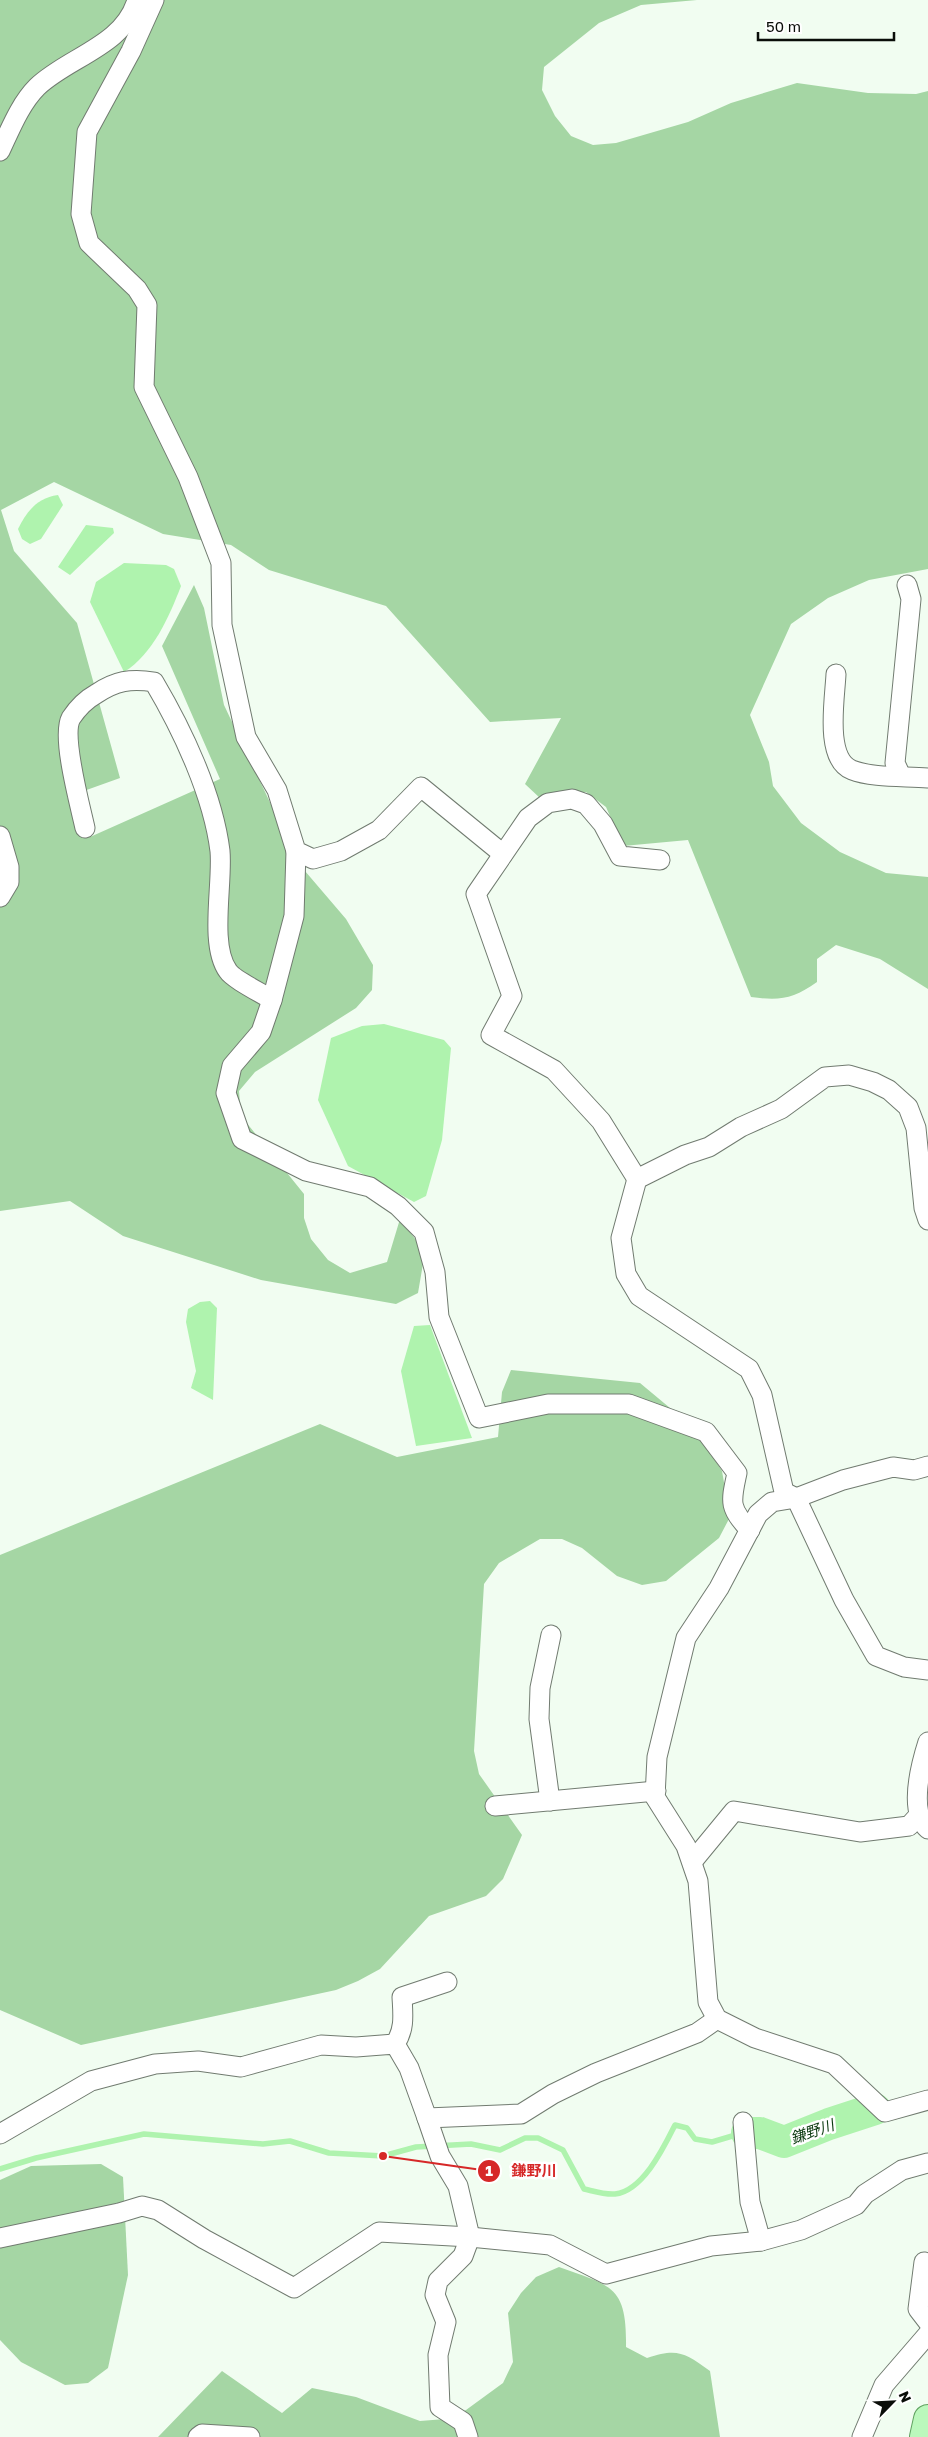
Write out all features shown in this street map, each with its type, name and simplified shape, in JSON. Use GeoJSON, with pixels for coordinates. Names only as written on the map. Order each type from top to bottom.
{"type":"FeatureCollection","features":[{"type":"Feature","properties":{"kind":"main road"},"geometry":{"type":"LineString","coordinates":[[924,2437],[928,2419]]}},
{"type":"Feature","properties":{"kind":"street"},"geometry":{"type":"LineString","coordinates":[[0,151],[15,120],[36,88],[63,67],[103,43],[123,27],[137,0]]}},
{"type":"Feature","properties":{"kind":"street"},"geometry":{"type":"LineString","coordinates":[[154,0],[131,51],[87,132],[81,214],[89,243],[137,289],[147,305],[144,387],[188,477],[221,563],[222,625],[246,737],[277,790],[296,851],[294,916],[272,1000],[261,1032],[232,1066],[226,1093],[242,1139],[306,1171],[370,1187],[398,1206],[424,1232],[435,1272],[439,1317],[479,1418],[548,1404],[629,1404],[706,1432],[737,1473],[731,1500],[739,1519],[750,1530]]}},
{"type":"Feature","properties":{"kind":"street"},"geometry":{"type":"LineString","coordinates":[[901,776],[894,764],[911,599],[906,585]]}},
{"type":"Feature","properties":{"kind":"street"},"geometry":{"type":"LineString","coordinates":[[836,674],[833,738],[840,761],[851,770],[928,778]]}},
{"type":"Feature","properties":{"kind":"street"},"geometry":{"type":"LineString","coordinates":[[84,828],[68,746],[71,719],[88,699],[112,683],[140,680],[154,682],[172,712],[204,787],[209,805],[220,852],[218,949],[228,972],[272,1000]]}},
{"type":"Feature","properties":{"kind":"street"},"geometry":{"type":"LineString","coordinates":[[296,851],[312,859],[341,851],[379,830],[421,787],[503,854]]}},
{"type":"Feature","properties":{"kind":"street"},"geometry":{"type":"LineString","coordinates":[[660,860],[620,856],[603,824],[586,804],[572,799],[548,803],[528,818],[476,894],[512,996],[491,1035],[554,1070],[601,1121],[637,1179],[621,1238],[626,1274],[639,1296],[749,1369],[762,1395],[784,1492],[796,1498],[844,1600],[876,1656],[904,1667],[928,1670]]}},
{"type":"Feature","properties":{"kind":"street"},"geometry":{"type":"LineString","coordinates":[[0,836],[9,867],[9,882],[0,897]]}},
{"type":"Feature","properties":{"kind":"street"},"geometry":{"type":"LineString","coordinates":[[637,1179],[685,1154],[709,1147],[741,1127],[781,1109],[825,1077],[849,1075],[873,1082],[889,1090],[908,1107],[916,1128],[924,1208],[928,1220]]}},
{"type":"Feature","properties":{"kind":"street"},"geometry":{"type":"LineString","coordinates":[[928,1466],[914,1470],[893,1467],[843,1480],[796,1498],[772,1502],[758,1514],[719,1588],[686,1638],[657,1757],[655,1797],[686,1846],[698,1880],[708,2002],[717,2018],[755,2038],[834,2064],[884,2112],[928,2100]]}},
{"type":"Feature","properties":{"kind":"street"},"geometry":{"type":"LineString","coordinates":[[550,1801],[539,1719],[540,1688],[551,1635]]}},
{"type":"Feature","properties":{"kind":"street"},"geometry":{"type":"LineString","coordinates":[[692,1862],[734,1811],[860,1832],[909,1826],[924,1822],[918,1780],[928,1742]]}},
{"type":"Feature","properties":{"kind":"street"},"geometry":{"type":"LineString","coordinates":[[495,1806],[656,1791]]}},
{"type":"Feature","properties":{"kind":"street"},"geometry":{"type":"LineString","coordinates":[[395,2044],[403,2026],[402,1997],[446,1982]]}},
{"type":"Feature","properties":{"kind":"street"},"geometry":{"type":"LineString","coordinates":[[427,2118],[520,2114],[553,2094],[596,2073],[697,2033],[717,2018]]}},
{"type":"Feature","properties":{"kind":"street"},"geometry":{"type":"LineString","coordinates":[[0,2134],[91,2081],[155,2064],[198,2061],[241,2067],[321,2044],[356,2047],[395,2044]]}},
{"type":"Feature","properties":{"kind":"street"},"geometry":{"type":"LineString","coordinates":[[395,2044],[410,2068],[437,2149],[458,2186],[470,2237],[463,2256],[438,2281],[435,2295],[446,2322],[438,2355],[440,2407],[464,2422],[468,2437]]}},
{"type":"Feature","properties":{"kind":"street"},"geometry":{"type":"LineString","coordinates":[[743,2122],[750,2202],[761,2241]]}},
{"type":"Feature","properties":{"kind":"street"},"geometry":{"type":"LineString","coordinates":[[0,2238],[118,2213],[142,2206],[158,2210],[204,2239],[294,2288],[379,2232],[470,2237],[550,2245],[606,2274],[711,2246],[761,2241],[801,2230],[856,2205],[865,2194],[902,2170],[928,2163]]}},
{"type":"Feature","properties":{"kind":"street"},"geometry":{"type":"LineString","coordinates":[[924,2262],[918,2309],[928,2322]]}},
{"type":"Feature","properties":{"kind":"street"},"geometry":{"type":"LineString","coordinates":[[862,2437],[884,2385],[928,2334]]}},
{"type":"Feature","properties":{"kind":"street"},"geometry":{"type":"LineString","coordinates":[[198,2437],[202,2434],[250,2437]]}},
{"type":"Feature","properties":{"kind":"shaded area"},"geometry":{"type":"Polygon","coordinates":[[[0,0],[697,0],[641,5],[599,23],[544,67],[542,90],[555,116],[571,136],[593,145],[616,143],[688,122],[731,103],[797,83],[868,93],[916,94],[928,91],[928,569],[869,580],[828,598],[791,624],[750,715],[769,762],[773,786],[801,823],[840,852],[886,873],[928,877],[928,989],[880,959],[836,945],[817,959],[817,982],[808,988],[786,997],[770,999],[751,997],[688,840],[623,846],[606,807],[586,792],[541,799],[525,784],[561,718],[490,722],[386,606],[269,570],[231,545],[163,534],[54,482],[1,510],[14,551],[77,623],[120,778],[67,797],[90,837],[220,779],[162,646],[194,585],[204,608],[224,705],[299,864],[346,919],[373,965],[372,990],[356,1008],[255,1072],[239,1091],[241,1116],[304,1194],[304,1218],[311,1239],[328,1260],[350,1273],[387,1262],[400,1219],[425,1252],[418,1293],[396,1304],[261,1280],[123,1236],[70,1201],[0,1211],[0,0]]]}},
{"type":"Feature","properties":{"kind":"shaded area"},"geometry":{"type":"Polygon","coordinates":[[[58,495],[63,505],[41,539],[30,544],[22,539],[18,529],[29,511],[38,502],[58,495]]]}},
{"type":"Feature","properties":{"kind":"shaded area"},"geometry":{"type":"Polygon","coordinates":[[[86,525],[113,528],[114,533],[70,575],[58,567],[86,525]]]}},
{"type":"Feature","properties":{"kind":"shaded area"},"geometry":{"type":"Polygon","coordinates":[[[124,563],[166,565],[174,569],[181,586],[171,610],[152,645],[124,672],[90,602],[96,582],[124,563]]]}},
{"type":"Feature","properties":{"kind":"shaded area"},"geometry":{"type":"Polygon","coordinates":[[[384,1024],[444,1040],[451,1048],[442,1140],[426,1196],[414,1202],[348,1166],[318,1100],[331,1038],[362,1026],[384,1024]]]}},
{"type":"Feature","properties":{"kind":"shaded area"},"geometry":{"type":"Polygon","coordinates":[[[210,1301],[217,1308],[213,1400],[191,1388],[196,1371],[186,1322],[188,1309],[200,1302],[210,1301]]]}},
{"type":"Feature","properties":{"kind":"shaded area"},"geometry":{"type":"Polygon","coordinates":[[[430,1325],[472,1438],[416,1446],[401,1371],[414,1326],[430,1325]]]}},
{"type":"Feature","properties":{"kind":"shaded area"},"geometry":{"type":"Polygon","coordinates":[[[511,1370],[640,1383],[676,1413],[709,1450],[722,1471],[730,1517],[719,1538],[666,1581],[642,1585],[617,1576],[582,1548],[562,1539],[540,1539],[499,1563],[484,1584],[474,1751],[479,1774],[522,1835],[503,1879],[486,1896],[429,1916],[380,1969],[336,1990],[81,2045],[0,2010],[0,1555],[320,1424],[397,1457],[498,1437],[502,1392],[511,1370]]]}},
{"type":"Feature","properties":{"kind":"shaded area"},"geometry":{"type":"Polygon","coordinates":[[[101,2164],[123,2177],[128,2275],[108,2368],[88,2383],[65,2385],[21,2362],[0,2340],[0,2180],[31,2166],[101,2164]]]}},
{"type":"Feature","properties":{"kind":"shaded area"},"geometry":{"type":"Polygon","coordinates":[[[559,2267],[603,2284],[619,2299],[626,2327],[626,2347],[647,2358],[666,2353],[687,2356],[710,2371],[720,2437],[158,2437],[222,2371],[282,2413],[312,2388],[356,2397],[420,2421],[445,2419],[466,2410],[503,2383],[513,2362],[508,2313],[521,2293],[536,2277],[559,2267]]]}},
{"type":"Feature","properties":{"kind":"waterway","name":"鎌野川"},"geometry":{"type":"LineString","coordinates":[[747,2133],[760,2133],[784,2142],[829,2124],[875,2109]]}},
{"type":"Feature","properties":{"kind":"waterway","name":"鎌野川"},"geometry":{"type":"LineString","coordinates":[[0,2169],[36,2158],[144,2134],[263,2144],[290,2141],[329,2153],[383,2156],[416,2147],[471,2144],[500,2150],[525,2138],[538,2138],[563,2150],[584,2189],[615,2194],[635,2185],[643,2177],[659,2156],[675,2125],[687,2128],[695,2139],[712,2142],[739,2134]]}},
{"type":"Feature","properties":{"kind":"place","name":"鎌野川"},"geometry":{"type":"Point","coordinates":[383,2156]}}]}
